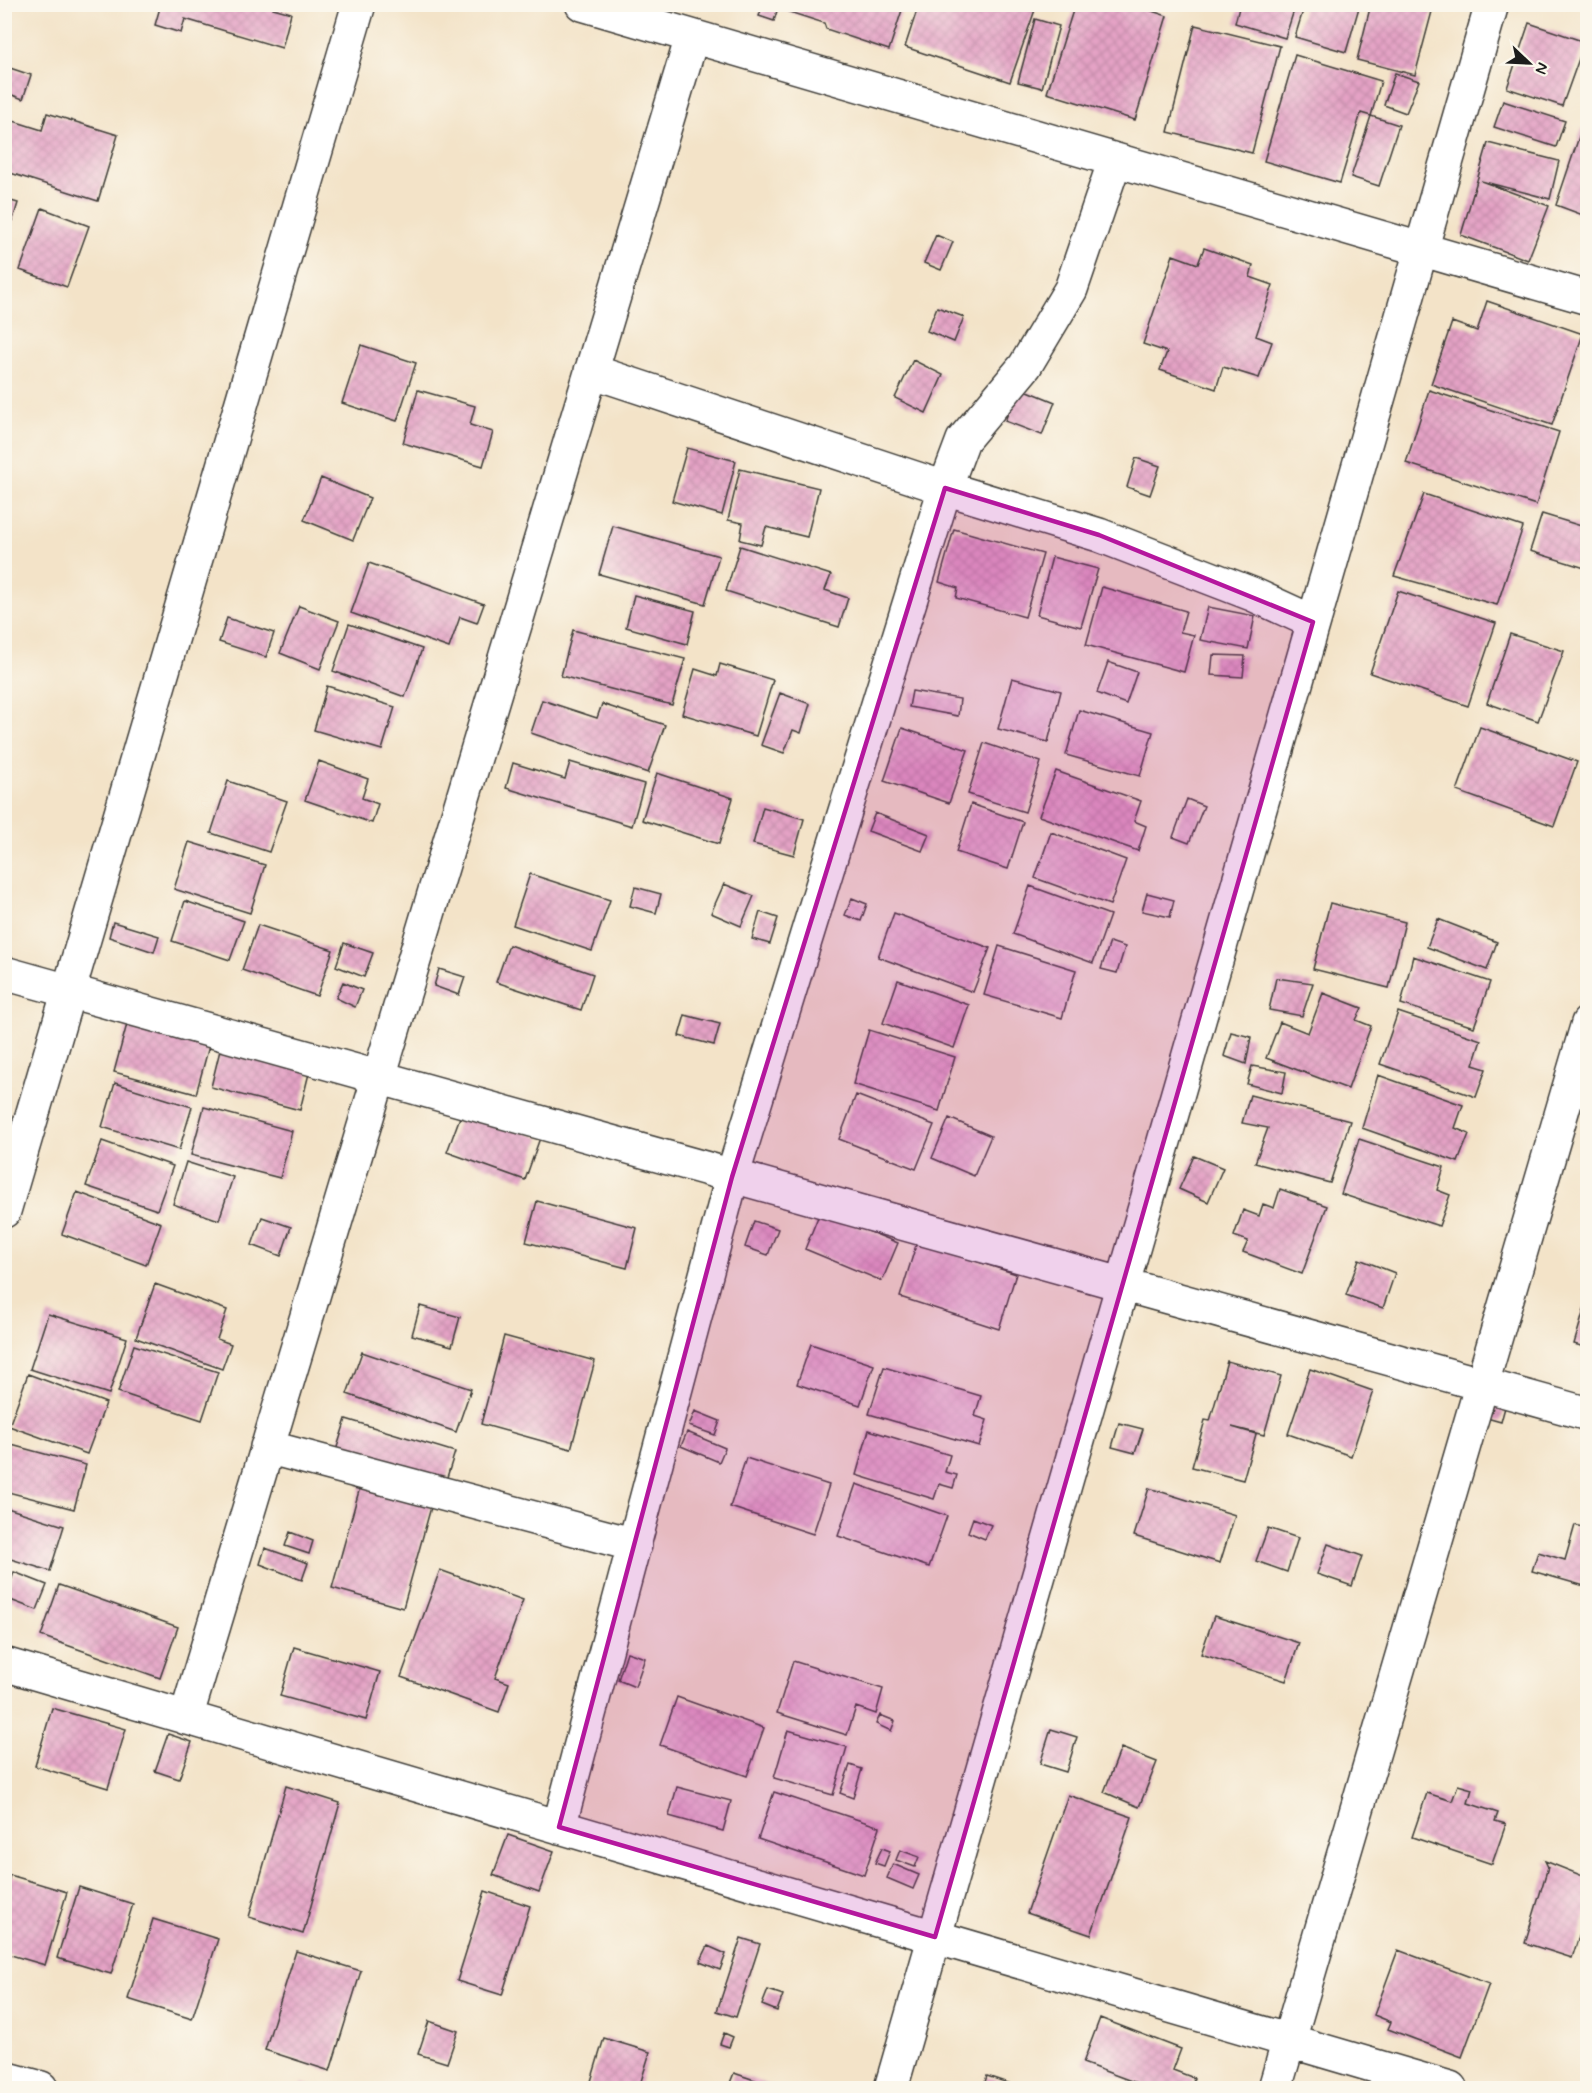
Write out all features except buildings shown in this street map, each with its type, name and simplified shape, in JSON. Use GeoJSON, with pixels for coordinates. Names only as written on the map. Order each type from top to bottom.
{"type":"FeatureCollection","features":[{"type":"Feature","properties":{"kind":"street"},"geometry":{"type":"LineString","coordinates":[[4,1212],[359,4]]}},
{"type":"Feature","properties":{"kind":"street"},"geometry":{"type":"LineString","coordinates":[[582,4],[1587,298]]}},
{"type":"Feature","properties":{"kind":"street"},"geometry":{"type":"LineString","coordinates":[[891,2088],[1492,4]]}},
{"type":"Feature","properties":{"kind":"street"},"geometry":{"type":"LineString","coordinates":[[186,1718],[692,37]]}},
{"type":"Feature","properties":{"kind":"street"},"geometry":{"type":"LineString","coordinates":[[559,1827],[732,1177],[945,488],[963,440],[1025,366],[1071,289],[1115,160]]}},
{"type":"Feature","properties":{"kind":"street"},"geometry":{"type":"LineString","coordinates":[[591,372],[945,488],[1099,535],[1252,594],[1313,622]]}},
{"type":"Feature","properties":{"kind":"street"},"geometry":{"type":"LineString","coordinates":[[4,973],[69,993],[1587,1414]]}},
{"type":"Feature","properties":{"kind":"street"},"geometry":{"type":"LineString","coordinates":[[1275,2088],[1587,1023]]}},
{"type":"Feature","properties":{"kind":"street"},"geometry":{"type":"LineString","coordinates":[[267,1447],[635,1545]]}},
{"type":"Feature","properties":{"kind":"street"},"geometry":{"type":"LineString","coordinates":[[4,1664],[1450,2088]]}},
{"type":"Feature","properties":{"kind":"street"},"geometry":{"type":"LineString","coordinates":[[4,2078],[41,2088]]}},
{"type":"Feature","properties":{"kind":"highlighted area"},"geometry":{"type":"Polygon","coordinates":[[[945,488],[1099,535],[1313,622],[935,1937],[559,1827],[732,1177],[945,488]]]}}]}
